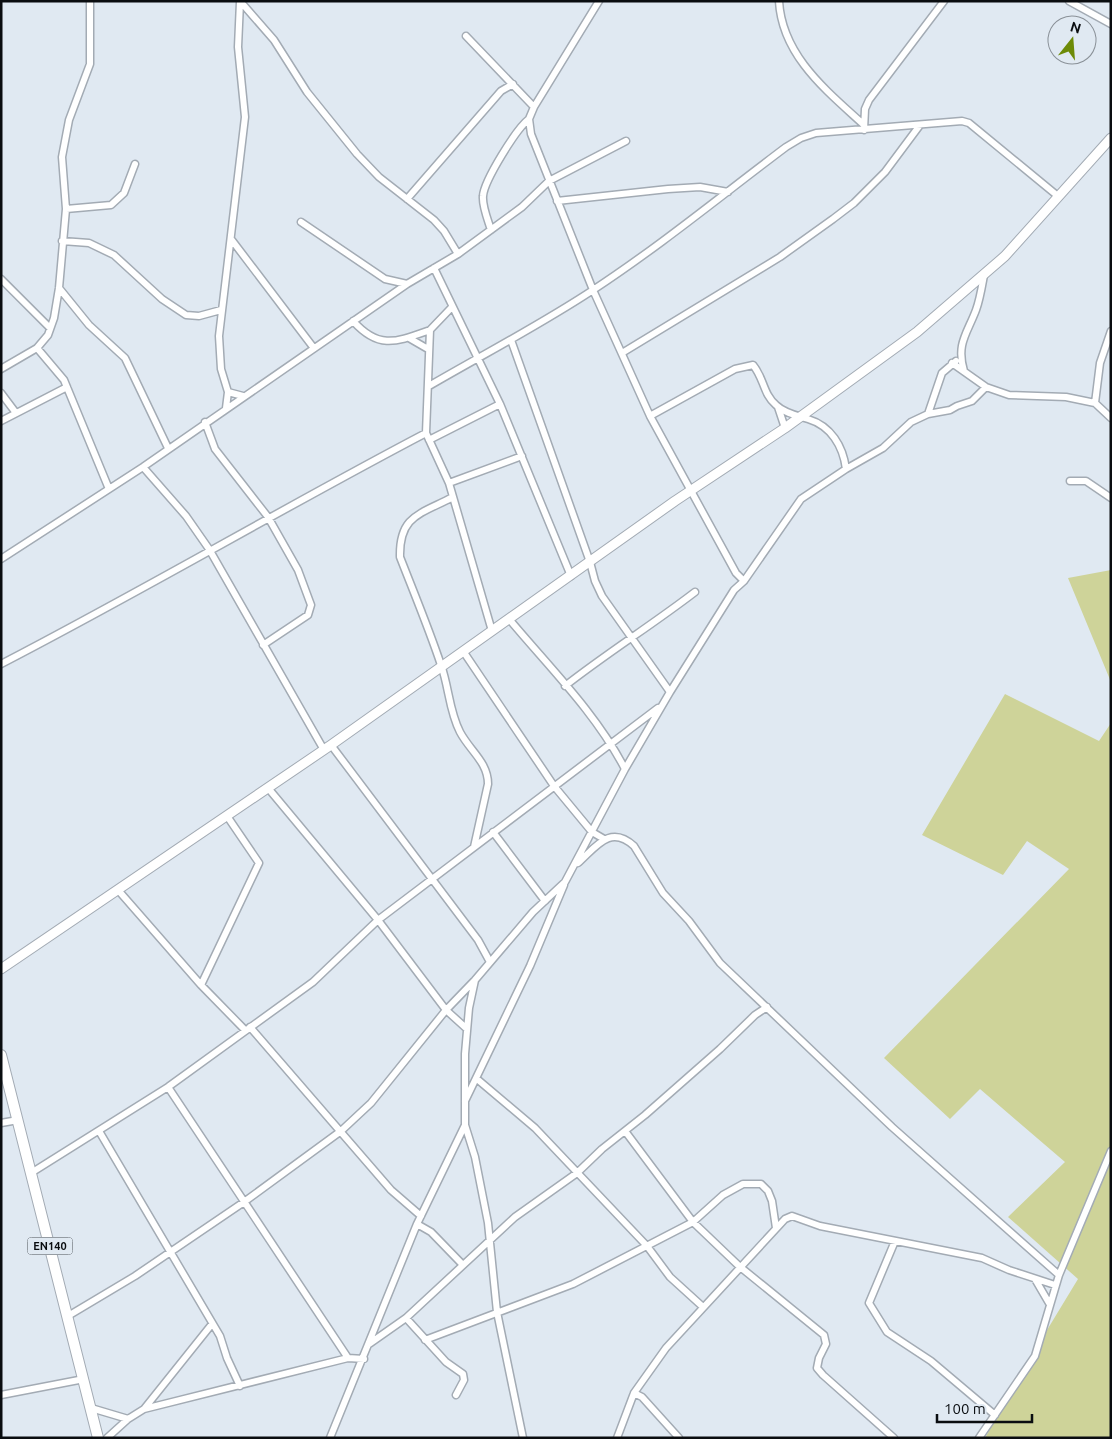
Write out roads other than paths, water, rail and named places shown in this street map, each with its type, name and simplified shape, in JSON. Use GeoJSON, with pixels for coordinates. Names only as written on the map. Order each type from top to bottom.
{"type":"FeatureCollection","features":[{"type":"Feature","properties":{"kind":"main road","name":"EN140"},"geometry":{"type":"LineString","coordinates":[[1,1055],[98,1438]]}},
{"type":"Feature","properties":{"kind":"street"},"geometry":{"type":"LineString","coordinates":[[1,369],[37,348],[50,328],[59,288],[66,210],[62,157],[69,120],[90,64],[90,1]]}},
{"type":"Feature","properties":{"kind":"street"},"geometry":{"type":"LineString","coordinates":[[240,1],[274,40],[307,92],[357,154],[379,176],[444,230],[458,254]]}},
{"type":"Feature","properties":{"kind":"street"},"geometry":{"type":"LineString","coordinates":[[226,408],[228,392],[220,360],[221,310],[245,117],[238,47],[240,1]]}},
{"type":"Feature","properties":{"kind":"street"},"geometry":{"type":"LineString","coordinates":[[491,230],[482,200],[484,188],[515,134],[529,119],[534,106],[599,1]]}},
{"type":"Feature","properties":{"kind":"street"},"geometry":{"type":"LineString","coordinates":[[778,1],[784,25],[798,59],[864,128]]}},
{"type":"Feature","properties":{"kind":"street"},"geometry":{"type":"LineString","coordinates":[[864,128],[865,110],[869,100],[944,1]]}},
{"type":"Feature","properties":{"kind":"street"},"geometry":{"type":"LineString","coordinates":[[1069,1],[1111,24]]}},
{"type":"Feature","properties":{"kind":"street"},"geometry":{"type":"LineString","coordinates":[[466,36],[534,106]]}},
{"type":"Feature","properties":{"kind":"street"},"geometry":{"type":"LineString","coordinates":[[407,199],[501,91],[513,84]]}},
{"type":"Feature","properties":{"kind":"street"},"geometry":{"type":"LineString","coordinates":[[529,119],[531,134],[549,181],[594,290],[650,416],[736,573],[744,581]]}},
{"type":"Feature","properties":{"kind":"street"},"geometry":{"type":"LineString","coordinates":[[428,386],[511,340],[594,290],[728,192],[786,146],[801,138],[832,130],[920,125],[951,120],[969,123],[1060,197]]}},
{"type":"Feature","properties":{"kind":"street"},"geometry":{"type":"LineString","coordinates":[[622,354],[780,257],[854,203],[885,172],[920,125]]}},
{"type":"Feature","properties":{"kind":"street"},"geometry":{"type":"LineString","coordinates":[[1,559],[143,467],[313,347],[407,284],[458,254],[522,206],[549,181],[626,141]]}},
{"type":"Feature","properties":{"kind":"street"},"geometry":{"type":"LineString","coordinates":[[1,969],[328,748],[690,491],[785,428],[917,332],[1005,256],[1109,142]]}},
{"type":"Feature","properties":{"kind":"street"},"geometry":{"type":"LineString","coordinates":[[66,210],[111,205],[124,193],[135,164]]}},
{"type":"Feature","properties":{"kind":"street"},"geometry":{"type":"LineString","coordinates":[[557,200],[700,187],[728,192]]}},
{"type":"Feature","properties":{"kind":"street"},"geometry":{"type":"LineString","coordinates":[[301,222],[385,279],[407,284]]}},
{"type":"Feature","properties":{"kind":"street"},"geometry":{"type":"LineString","coordinates":[[231,239],[313,347]]}},
{"type":"Feature","properties":{"kind":"street"},"geometry":{"type":"LineString","coordinates":[[62,241],[89,243],[114,255],[162,299],[186,315],[199,316],[221,310]]}},
{"type":"Feature","properties":{"kind":"street"},"geometry":{"type":"LineString","coordinates":[[434,268],[500,404],[571,576]]}},
{"type":"Feature","properties":{"kind":"street"},"geometry":{"type":"LineString","coordinates":[[964,371],[960,357],[965,335],[976,310],[984,275]]}},
{"type":"Feature","properties":{"kind":"street"},"geometry":{"type":"LineString","coordinates":[[1,279],[50,328]]}},
{"type":"Feature","properties":{"kind":"street"},"geometry":{"type":"LineString","coordinates":[[59,288],[89,324],[125,358],[168,448]]}},
{"type":"Feature","properties":{"kind":"street"},"geometry":{"type":"LineString","coordinates":[[353,321],[362,331],[377,341],[409,338],[430,330],[452,307]]}},
{"type":"Feature","properties":{"kind":"street"},"geometry":{"type":"LineString","coordinates":[[430,330],[426,433],[449,483],[492,631]]}},
{"type":"Feature","properties":{"kind":"street"},"geometry":{"type":"LineString","coordinates":[[1095,403],[1100,363],[1111,331]]}},
{"type":"Feature","properties":{"kind":"street"},"geometry":{"type":"LineString","coordinates":[[409,338],[428,349]]}},
{"type":"Feature","properties":{"kind":"street"},"geometry":{"type":"LineString","coordinates":[[511,340],[590,562],[595,582],[602,596],[670,692]]}},
{"type":"Feature","properties":{"kind":"street"},"geometry":{"type":"LineString","coordinates":[[37,348],[64,380],[109,489]]}},
{"type":"Feature","properties":{"kind":"street"},"geometry":{"type":"LineString","coordinates":[[928,414],[942,373],[960,357]]}},
{"type":"Feature","properties":{"kind":"street"},"geometry":{"type":"LineString","coordinates":[[952,363],[986,386],[1009,395],[1066,397],[1095,403],[1111,418]]}},
{"type":"Feature","properties":{"kind":"street"},"geometry":{"type":"LineString","coordinates":[[650,416],[735,369],[753,365],[759,372],[767,396],[778,407],[814,421],[828,430],[843,450],[846,468]]}},
{"type":"Feature","properties":{"kind":"street"},"geometry":{"type":"LineString","coordinates":[[464,1102],[478,1079],[565,882],[625,769],[662,705],[734,590],[744,581],[802,499],[846,468],[883,448],[911,422],[928,414],[950,410],[972,402],[986,386]]}},
{"type":"Feature","properties":{"kind":"street"},"geometry":{"type":"LineString","coordinates":[[1,421],[67,387]]}},
{"type":"Feature","properties":{"kind":"street"},"geometry":{"type":"LineString","coordinates":[[228,392],[244,396]]}},
{"type":"Feature","properties":{"kind":"street"},"geometry":{"type":"LineString","coordinates":[[1,393],[16,413]]}},
{"type":"Feature","properties":{"kind":"street"},"geometry":{"type":"LineString","coordinates":[[429,440],[500,404]]}},
{"type":"Feature","properties":{"kind":"street"},"geometry":{"type":"LineString","coordinates":[[778,407],[785,428]]}},
{"type":"Feature","properties":{"kind":"street"},"geometry":{"type":"LineString","coordinates":[[205,422],[215,449],[268,517],[298,570],[312,608],[308,615],[263,645]]}},
{"type":"Feature","properties":{"kind":"street"},"geometry":{"type":"LineString","coordinates":[[1,664],[93,616],[209,549],[426,433]]}},
{"type":"Feature","properties":{"kind":"street"},"geometry":{"type":"LineString","coordinates":[[449,483],[522,456]]}},
{"type":"Feature","properties":{"kind":"street"},"geometry":{"type":"LineString","coordinates":[[143,467],[186,516],[209,549],[263,645],[328,748],[478,940],[490,962]]}},
{"type":"Feature","properties":{"kind":"street"},"geometry":{"type":"LineString","coordinates":[[1070,481],[1086,481],[1111,498]]}},
{"type":"Feature","properties":{"kind":"street"},"geometry":{"type":"LineString","coordinates":[[453,497],[415,517],[404,527],[400,540],[400,557],[442,667],[455,722],[473,754],[483,763],[488,775],[488,784],[474,847]]}},
{"type":"Feature","properties":{"kind":"street"},"geometry":{"type":"LineString","coordinates":[[734,590],[736,573]]}},
{"type":"Feature","properties":{"kind":"street"},"geometry":{"type":"LineString","coordinates":[[565,686],[604,655],[631,638],[694,592]]}},
{"type":"Feature","properties":{"kind":"street"},"geometry":{"type":"LineString","coordinates":[[509,619],[612,744],[625,769]]}},
{"type":"Feature","properties":{"kind":"street"},"geometry":{"type":"LineString","coordinates":[[463,651],[554,786],[592,832],[604,839]]}},
{"type":"Feature","properties":{"kind":"street"},"geometry":{"type":"LineString","coordinates":[[31,1173],[168,1087],[313,982],[378,920],[662,705]]}},
{"type":"Feature","properties":{"kind":"street"},"geometry":{"type":"LineString","coordinates":[[268,788],[378,920],[446,1010],[467,1030]]}},
{"type":"Feature","properties":{"kind":"street"},"geometry":{"type":"LineString","coordinates":[[202,985],[259,864],[227,816]]}},
{"type":"Feature","properties":{"kind":"street"},"geometry":{"type":"LineString","coordinates":[[493,832],[545,900]]}},
{"type":"Feature","properties":{"kind":"street"},"geometry":{"type":"LineString","coordinates":[[575,865],[604,839],[621,837],[634,846],[670,901],[689,921],[720,963],[892,1127],[1059,1275]]}},
{"type":"Feature","properties":{"kind":"street"},"geometry":{"type":"LineString","coordinates":[[68,1316],[135,1276],[244,1202],[341,1131],[371,1103],[446,1010],[545,900],[565,882]]}},
{"type":"Feature","properties":{"kind":"street"},"geometry":{"type":"LineString","coordinates":[[118,890],[202,985],[248,1028],[341,1131],[391,1190],[421,1216]]}},
{"type":"Feature","properties":{"kind":"street"},"geometry":{"type":"LineString","coordinates":[[475,980],[467,1030],[465,1125],[475,1157],[489,1240],[497,1312],[523,1438]]}},
{"type":"Feature","properties":{"kind":"street"},"geometry":{"type":"LineString","coordinates":[[755,1015],[758,998]]}},
{"type":"Feature","properties":{"kind":"street"},"geometry":{"type":"LineString","coordinates":[[369,1344],[406,1318],[514,1217],[577,1172],[720,1049],[755,1015],[767,1007]]}},
{"type":"Feature","properties":{"kind":"street"},"geometry":{"type":"LineString","coordinates":[[478,1079],[536,1128],[647,1246],[670,1277],[703,1308]]}},
{"type":"Feature","properties":{"kind":"street"},"geometry":{"type":"LineString","coordinates":[[168,1087],[348,1358]]}},
{"type":"Feature","properties":{"kind":"street"},"geometry":{"type":"LineString","coordinates":[[1,1123],[18,1120]]}},
{"type":"Feature","properties":{"kind":"street"},"geometry":{"type":"LineString","coordinates":[[330,1438],[364,1359],[417,1224],[465,1125]]}},
{"type":"Feature","properties":{"kind":"street"},"geometry":{"type":"LineString","coordinates":[[99,1131],[171,1250],[223,1342],[226,1358],[240,1386]]}},
{"type":"Feature","properties":{"kind":"street"},"geometry":{"type":"LineString","coordinates":[[625,1131],[694,1222],[739,1266],[824,1334],[826,1344],[819,1358],[817,1368],[894,1438]]}},
{"type":"Feature","properties":{"kind":"street"},"geometry":{"type":"LineString","coordinates":[[979,1438],[1035,1356],[1049,1303],[1059,1275],[1111,1151]]}},
{"type":"Feature","properties":{"kind":"street"},"geometry":{"type":"LineString","coordinates":[[425,1340],[572,1284],[694,1222],[723,1195],[743,1184],[755,1182],[761,1184],[768,1191],[776,1228]]}},
{"type":"Feature","properties":{"kind":"street"},"geometry":{"type":"LineString","coordinates":[[616,1438],[634,1392],[666,1348],[739,1266],[785,1219],[792,1216],[820,1226],[982,1258],[1035,1279],[1056,1285]]}},
{"type":"Feature","properties":{"kind":"street"},"geometry":{"type":"LineString","coordinates":[[417,1224],[431,1232],[463,1265]]}},
{"type":"Feature","properties":{"kind":"street"},"geometry":{"type":"LineString","coordinates":[[895,1240],[869,1303],[887,1332],[931,1361],[996,1415]]}},
{"type":"Feature","properties":{"kind":"street"},"geometry":{"type":"LineString","coordinates":[[1035,1279],[1049,1303]]}},
{"type":"Feature","properties":{"kind":"street"},"geometry":{"type":"LineString","coordinates":[[406,1318],[433,1348],[463,1374],[464,1380],[456,1395]]}},
{"type":"Feature","properties":{"kind":"street"},"geometry":{"type":"LineString","coordinates":[[144,1409],[212,1324]]}},
{"type":"Feature","properties":{"kind":"street"},"geometry":{"type":"LineString","coordinates":[[433,1348],[436,1337]]}},
{"type":"Feature","properties":{"kind":"street"},"geometry":{"type":"LineString","coordinates":[[107,1438],[128,1418],[144,1409],[348,1358],[364,1359]]}},
{"type":"Feature","properties":{"kind":"street"},"geometry":{"type":"LineString","coordinates":[[1,1395],[84,1379]]}},
{"type":"Feature","properties":{"kind":"street"},"geometry":{"type":"LineString","coordinates":[[642,1381],[642,1397]]}},
{"type":"Feature","properties":{"kind":"street"},"geometry":{"type":"LineString","coordinates":[[634,1392],[642,1397],[679,1438]]}},
{"type":"Feature","properties":{"kind":"street"},"geometry":{"type":"LineString","coordinates":[[91,1408],[128,1418]]}}]}
